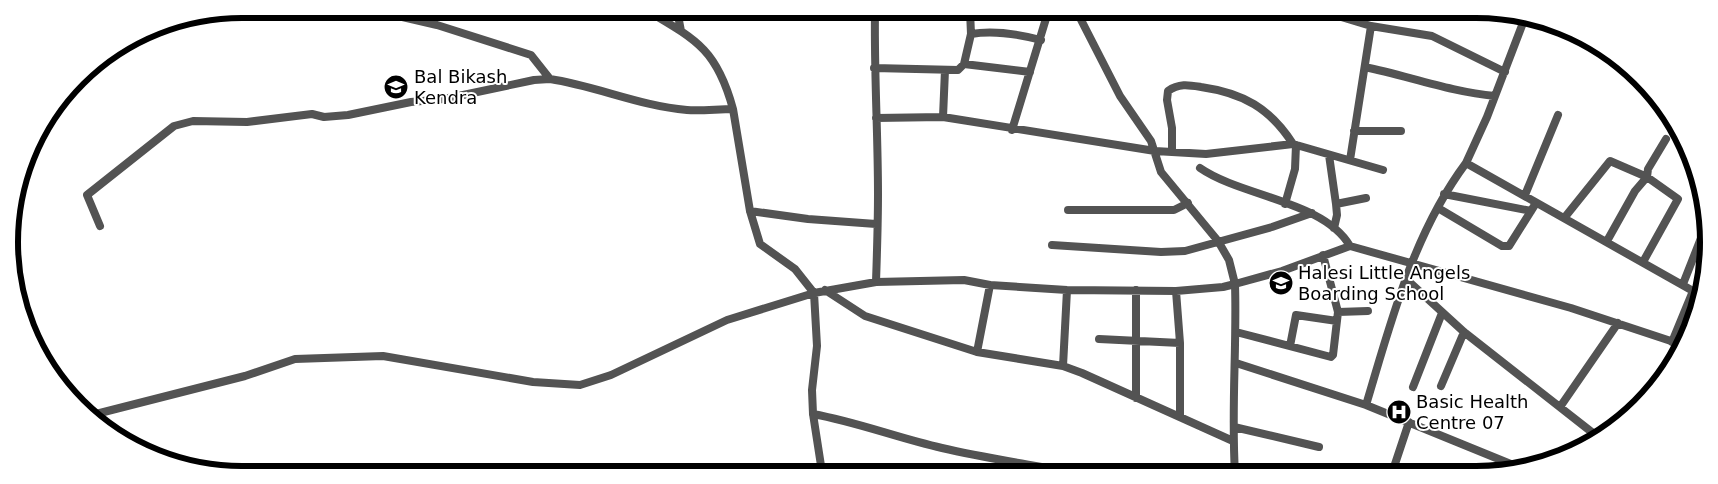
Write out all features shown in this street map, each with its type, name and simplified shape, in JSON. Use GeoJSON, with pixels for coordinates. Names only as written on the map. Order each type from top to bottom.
{"type":"FeatureCollection","features":[{"type":"Feature","properties":{"kind":"street"},"geometry":{"type":"LineString","coordinates":[[405,18],[531,55],[550,79]]}},
{"type":"Feature","properties":{"kind":"street"},"geometry":{"type":"LineString","coordinates":[[659,18],[681,31],[708,52],[718,68],[733,109],[750,211],[760,244],[795,269],[814,293],[817,346],[812,390],[813,414],[821,466]]}},
{"type":"Feature","properties":{"kind":"street"},"geometry":{"type":"LineString","coordinates":[[679,18],[681,31]]}},
{"type":"Feature","properties":{"kind":"street"},"geometry":{"type":"LineString","coordinates":[[875,18],[874,68],[878,197],[876,282]]}},
{"type":"Feature","properties":{"kind":"street"},"geometry":{"type":"LineString","coordinates":[[874,68],[958,70],[964,64],[971,34],[970,18]]}},
{"type":"Feature","properties":{"kind":"street"},"geometry":{"type":"LineString","coordinates":[[1012,130],[1046,18]]}},
{"type":"Feature","properties":{"kind":"street"},"geometry":{"type":"LineString","coordinates":[[1080,18],[1120,96],[1155,151],[1161,172],[1218,241],[1229,260],[1235,284],[1236,363],[1233,441],[1235,466]]}},
{"type":"Feature","properties":{"kind":"street"},"geometry":{"type":"LineString","coordinates":[[1346,18],[1371,26],[1432,36],[1505,72]]}},
{"type":"Feature","properties":{"kind":"street"},"geometry":{"type":"LineString","coordinates":[[1366,405],[1406,279],[1423,236],[1444,194],[1466,163],[1505,72],[1523,23]]}},
{"type":"Feature","properties":{"kind":"street"},"geometry":{"type":"LineString","coordinates":[[1350,160],[1371,26]]}},
{"type":"Feature","properties":{"kind":"street"},"geometry":{"type":"LineString","coordinates":[[971,34],[996,32],[1041,40]]}},
{"type":"Feature","properties":{"kind":"street"},"geometry":{"type":"LineString","coordinates":[[964,64],[1030,72]]}},
{"type":"Feature","properties":{"kind":"street"},"geometry":{"type":"LineString","coordinates":[[1365,67],[1403,75],[1457,91],[1495,96]]}},
{"type":"Feature","properties":{"kind":"street"},"geometry":{"type":"LineString","coordinates":[[943,117],[945,70]]}},
{"type":"Feature","properties":{"kind":"street"},"geometry":{"type":"LineString","coordinates":[[100,226],[87,195],[174,126],[193,121],[247,122],[304,115],[324,117],[348,115],[411,102],[444,99],[534,80],[550,79],[577,83],[606,93],[686,110],[733,109]]}},
{"type":"Feature","properties":{"kind":"street"},"geometry":{"type":"LineString","coordinates":[[1172,151],[1172,128],[1166,100],[1168,91],[1185,84],[1242,96],[1261,108],[1282,128],[1294,145],[1295,169],[1285,204]]}},
{"type":"Feature","properties":{"kind":"street"},"geometry":{"type":"LineString","coordinates":[[1525,195],[1558,115]]}},
{"type":"Feature","properties":{"kind":"street"},"geometry":{"type":"LineString","coordinates":[[876,118],[943,117],[1012,130],[1155,151],[1224,153],[1294,145],[1383,170]]}},
{"type":"Feature","properties":{"kind":"street"},"geometry":{"type":"LineString","coordinates":[[1354,131],[1401,132]]}},
{"type":"Feature","properties":{"kind":"street"},"geometry":{"type":"LineString","coordinates":[[1607,241],[1635,191],[1647,177],[1648,169],[1666,139]]}},
{"type":"Feature","properties":{"kind":"street"},"geometry":{"type":"LineString","coordinates":[[1329,155],[1337,215],[1334,228]]}},
{"type":"Feature","properties":{"kind":"street"},"geometry":{"type":"LineString","coordinates":[[1565,217],[1606,164],[1610,162],[1647,177],[1678,199],[1643,262]]}},
{"type":"Feature","properties":{"kind":"street"},"geometry":{"type":"LineString","coordinates":[[1466,163],[1525,195],[1533,207]]}},
{"type":"Feature","properties":{"kind":"street"},"geometry":{"type":"LineString","coordinates":[[1200,168],[1234,185],[1312,213],[1345,236],[1350,246]]}},
{"type":"Feature","properties":{"kind":"street"},"geometry":{"type":"LineString","coordinates":[[1444,194],[1533,207],[1565,217],[1683,284],[1692,291],[1672,342]]}},
{"type":"Feature","properties":{"kind":"street"},"geometry":{"type":"LineString","coordinates":[[1336,204],[1366,198]]}},
{"type":"Feature","properties":{"kind":"street"},"geometry":{"type":"LineString","coordinates":[[1068,210],[1174,210],[1188,203]]}},
{"type":"Feature","properties":{"kind":"street"},"geometry":{"type":"LineString","coordinates":[[1438,208],[1502,246],[1510,246],[1533,207]]}},
{"type":"Feature","properties":{"kind":"street"},"geometry":{"type":"LineString","coordinates":[[750,211],[808,219],[876,224]]}},
{"type":"Feature","properties":{"kind":"street"},"geometry":{"type":"LineString","coordinates":[[1052,245],[1161,252],[1185,251],[1272,227],[1312,213]]}},
{"type":"Feature","properties":{"kind":"street"},"geometry":{"type":"LineString","coordinates":[[1683,284],[1700,241]]}},
{"type":"Feature","properties":{"kind":"street"},"geometry":{"type":"LineString","coordinates":[[97,414],[245,376],[295,359],[383,356],[533,382],[580,385],[611,375],[728,320],[825,290],[876,282],[964,280],[990,285],[1067,290],[1176,291],[1223,287],[1235,284],[1350,246],[1618,323],[1676,343]]}},
{"type":"Feature","properties":{"kind":"street"},"geometry":{"type":"LineString","coordinates":[[1236,332],[1331,357],[1333,355],[1338,312],[1323,256]]}},
{"type":"Feature","properties":{"kind":"street"},"geometry":{"type":"LineString","coordinates":[[1406,279],[1464,332],[1593,433]]}},
{"type":"Feature","properties":{"kind":"street"},"geometry":{"type":"LineString","coordinates":[[977,352],[990,285]]}},
{"type":"Feature","properties":{"kind":"street"},"geometry":{"type":"LineString","coordinates":[[825,290],[865,316],[977,352],[1063,366],[1233,441]]}},
{"type":"Feature","properties":{"kind":"street"},"geometry":{"type":"LineString","coordinates":[[1063,366],[1067,290]]}},
{"type":"Feature","properties":{"kind":"street"},"geometry":{"type":"LineString","coordinates":[[1136,290],[1136,398]]}},
{"type":"Feature","properties":{"kind":"street"},"geometry":{"type":"LineString","coordinates":[[1176,291],[1180,343],[1180,417]]}},
{"type":"Feature","properties":{"kind":"street"},"geometry":{"type":"LineString","coordinates":[[1338,312],[1368,311]]}},
{"type":"Feature","properties":{"kind":"street"},"geometry":{"type":"LineString","coordinates":[[1413,387],[1442,313]]}},
{"type":"Feature","properties":{"kind":"street"},"geometry":{"type":"LineString","coordinates":[[1290,346],[1296,316],[1337,321]]}},
{"type":"Feature","properties":{"kind":"street"},"geometry":{"type":"LineString","coordinates":[[1560,408],[1618,323]]}},
{"type":"Feature","properties":{"kind":"street"},"geometry":{"type":"LineString","coordinates":[[1441,386],[1464,332]]}},
{"type":"Feature","properties":{"kind":"street"},"geometry":{"type":"LineString","coordinates":[[1100,339],[1180,343]]}},
{"type":"Feature","properties":{"kind":"street"},"geometry":{"type":"LineString","coordinates":[[1236,363],[1366,405],[1511,464]]}},
{"type":"Feature","properties":{"kind":"street"},"geometry":{"type":"LineString","coordinates":[[813,414],[849,420],[884,433],[942,448],[1038,466]]}},
{"type":"Feature","properties":{"kind":"street"},"geometry":{"type":"LineString","coordinates":[[1394,466],[1409,422]]}},
{"type":"Feature","properties":{"kind":"street"},"geometry":{"type":"LineString","coordinates":[[1234,427],[1319,447]]}},
{"type":"Feature","properties":{"kind":"place","name":"Bal Bikash Kendra"},"geometry":{"type":"Point","coordinates":[396,87]}},
{"type":"Feature","properties":{"kind":"place","name":"Halesi Little Angels Boarding School"},"geometry":{"type":"Point","coordinates":[1281,283]}},
{"type":"Feature","properties":{"kind":"place","name":"Basic Health Centre 07"},"geometry":{"type":"Point","coordinates":[1399,412]}}]}
